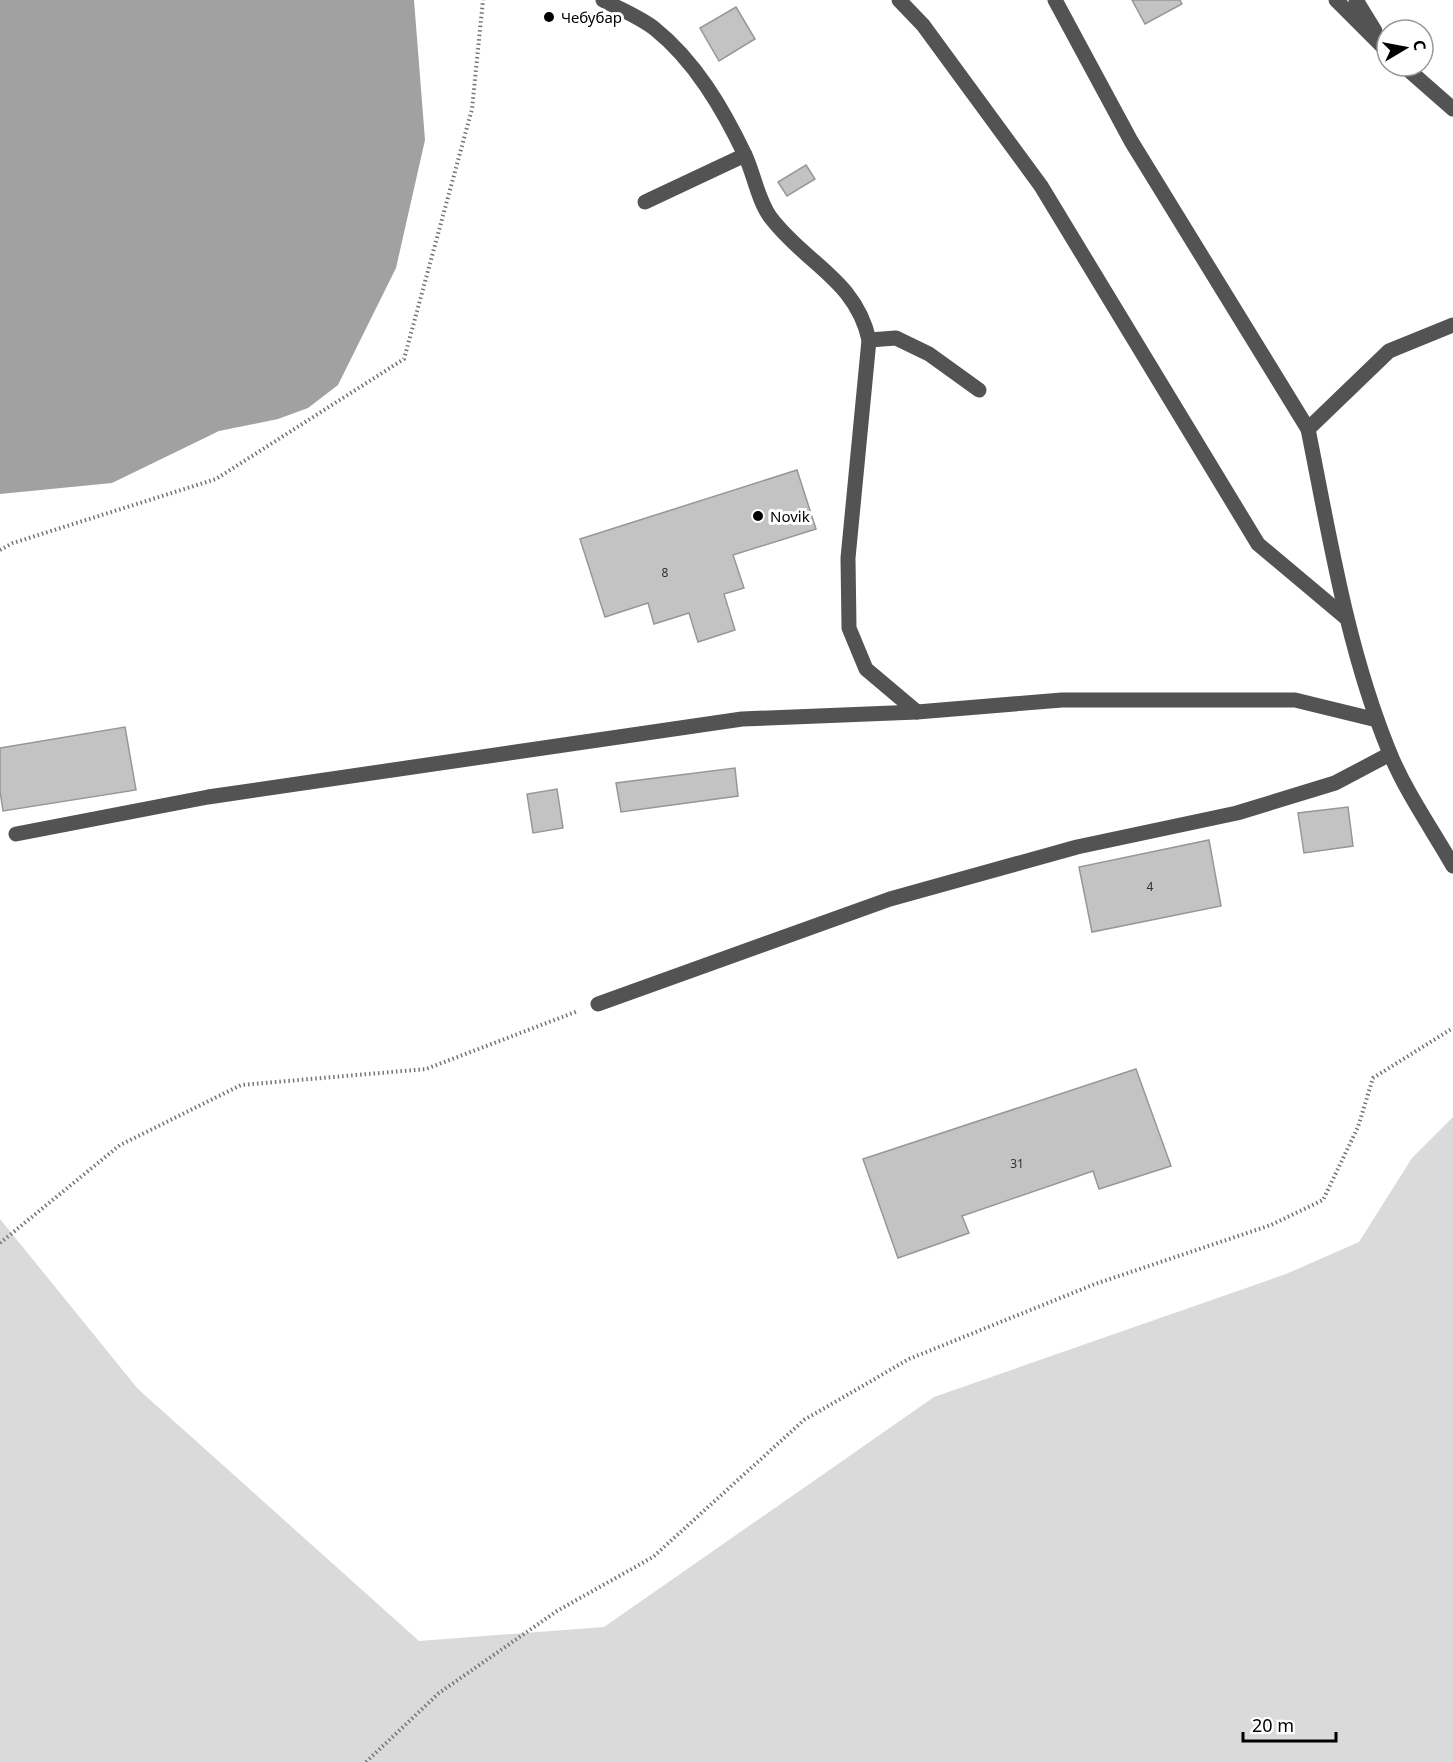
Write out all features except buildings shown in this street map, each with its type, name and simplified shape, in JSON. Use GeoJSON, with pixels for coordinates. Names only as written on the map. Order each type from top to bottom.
{"type":"FeatureCollection","features":[{"type":"Feature","properties":{"kind":"street"},"geometry":{"type":"LineString","coordinates":[[603,0],[654,29],[699,74],[745,155],[769,216],[796,247],[846,289],[864,318],[869,340],[848,558],[849,628],[866,669],[916,712]]}},
{"type":"Feature","properties":{"kind":"street"},"geometry":{"type":"LineString","coordinates":[[898,0],[923,25],[1041,186],[1258,544],[1345,617]]}},
{"type":"Feature","properties":{"kind":"street"},"geometry":{"type":"LineString","coordinates":[[1055,0],[1131,141],[1308,429],[1345,617],[1377,720],[1390,754],[1453,866]]}},
{"type":"Feature","properties":{"kind":"street"},"geometry":{"type":"LineString","coordinates":[[1336,0],[1375,39]]}},
{"type":"Feature","properties":{"kind":"street"},"geometry":{"type":"LineString","coordinates":[[1356,0],[1375,31]]}},
{"type":"Feature","properties":{"kind":"street"},"geometry":{"type":"LineString","coordinates":[[1418,78],[1453,109]]}},
{"type":"Feature","properties":{"kind":"street"},"geometry":{"type":"LineString","coordinates":[[645,202],[745,155]]}},
{"type":"Feature","properties":{"kind":"street"},"geometry":{"type":"LineString","coordinates":[[1308,429],[1389,351],[1453,325]]}},
{"type":"Feature","properties":{"kind":"street"},"geometry":{"type":"LineString","coordinates":[[869,340],[896,338],[929,354],[979,390]]}},
{"type":"Feature","properties":{"kind":"street"},"geometry":{"type":"LineString","coordinates":[[16,834],[208,797],[742,719],[916,712],[1062,700],[1294,700],[1377,720]]}},
{"type":"Feature","properties":{"kind":"street"},"geometry":{"type":"LineString","coordinates":[[598,1004],[890,899],[1077,848],[1237,813],[1335,783],[1390,754]]}},
{"type":"Feature","properties":{"kind":"path"},"geometry":{"type":"LineString","coordinates":[[0,550],[13,543],[216,479],[404,359],[472,109],[483,0]]}},
{"type":"Feature","properties":{"kind":"path"},"geometry":{"type":"LineString","coordinates":[[0,1243],[120,1145],[241,1085],[426,1069],[598,1004]]}},
{"type":"Feature","properties":{"kind":"path"},"geometry":{"type":"LineString","coordinates":[[366,1762],[439,1693],[557,1611],[653,1557],[804,1420],[909,1359],[1095,1284],[1271,1225],[1323,1200],[1358,1127],[1373,1078],[1453,1028]]}},
{"type":"Feature","properties":{"kind":"shaded area"},"geometry":{"type":"Polygon","coordinates":[[[0,0],[414,0],[425,140],[396,268],[338,385],[308,408],[278,419],[219,431],[112,483],[0,494],[0,0]]]}},
{"type":"Feature","properties":{"kind":"shaded area"},"geometry":{"type":"Polygon","coordinates":[[[1453,1117],[1453,1762],[0,1762],[0,1219],[138,1389],[419,1641],[604,1627],[934,1397],[1286,1274],[1359,1242],[1412,1158],[1453,1117]]]}},
{"type":"Feature","properties":{"kind":"place","name":"Чебубар"},"geometry":{"type":"Point","coordinates":[549,17]}},
{"type":"Feature","properties":{"kind":"place","name":"Novik"},"geometry":{"type":"Point","coordinates":[758,516]}}]}
